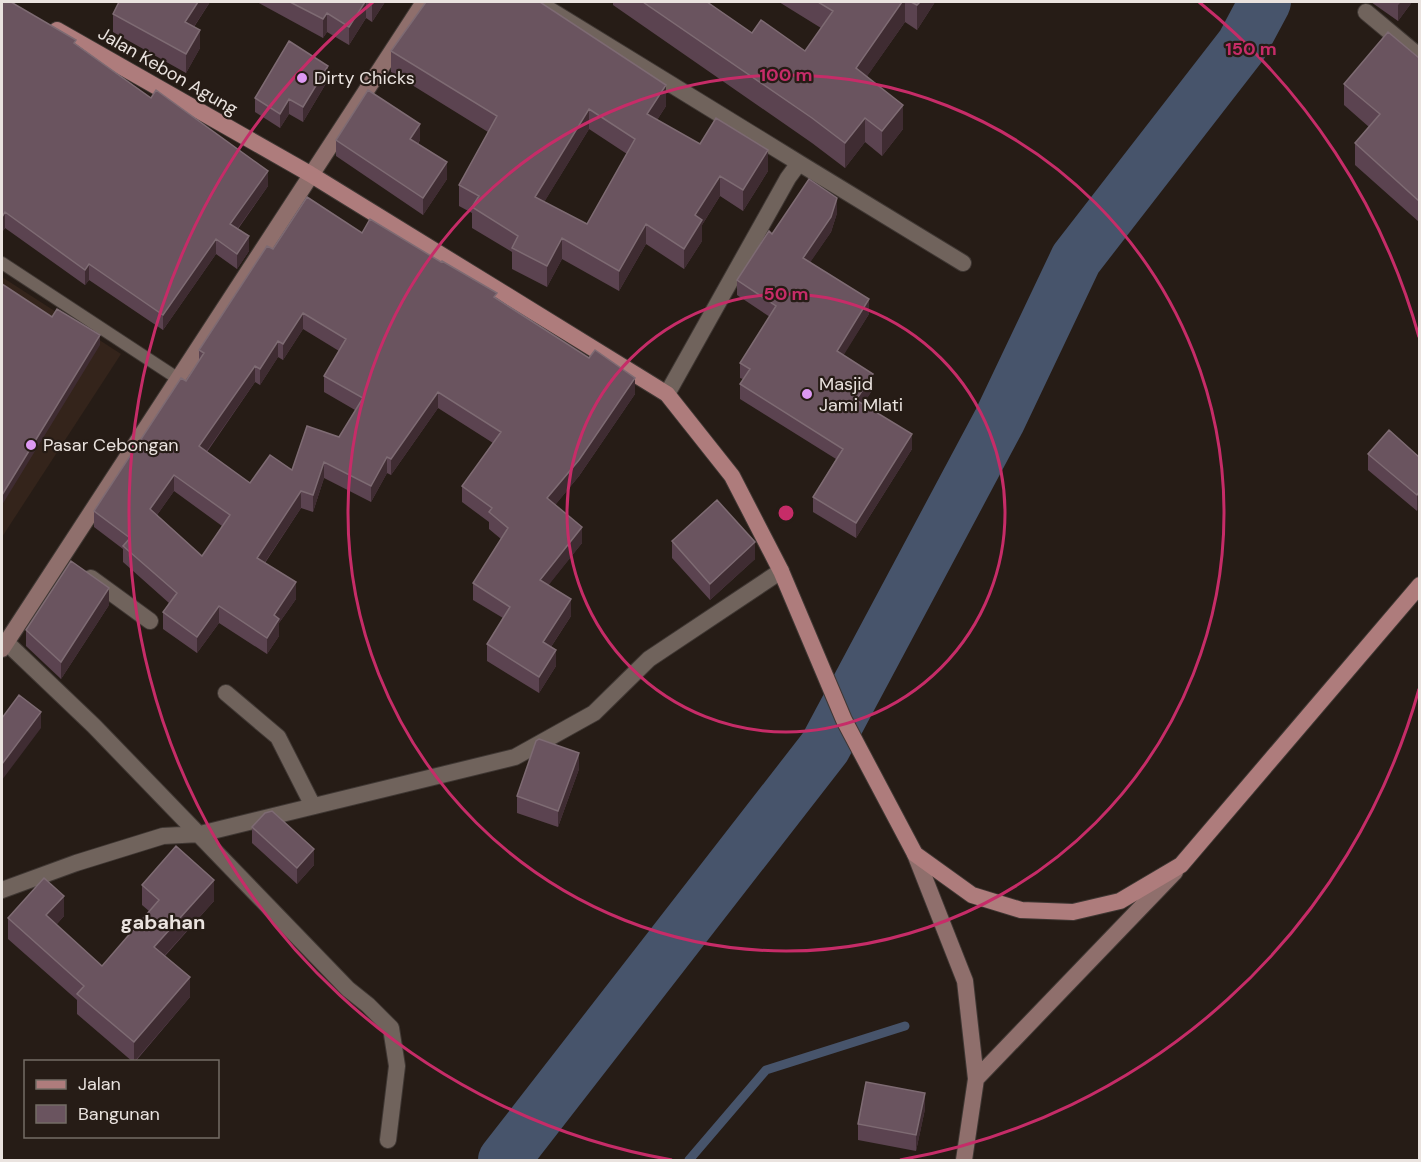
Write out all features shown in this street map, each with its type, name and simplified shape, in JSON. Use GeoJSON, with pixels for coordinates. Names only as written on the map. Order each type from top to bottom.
{"type":"FeatureCollection","features":[{"type":"Feature","properties":{"kind":"main road"},"geometry":{"type":"LineString","coordinates":[[4,645],[424,2]]}},
{"type":"Feature","properties":{"kind":"main road","name":"Jalan Kebon Agung"},"geometry":{"type":"LineString","coordinates":[[47,24],[310,174],[667,394],[732,476],[781,571],[844,720],[915,854]]}},
{"type":"Feature","properties":{"kind":"main road"},"geometry":{"type":"LineString","coordinates":[[976,1079],[1181,865],[1419,585]]}},
{"type":"Feature","properties":{"kind":"main road"},"geometry":{"type":"LineString","coordinates":[[915,854],[972,895],[1021,910],[1073,912],[1120,901],[1181,865]]}},
{"type":"Feature","properties":{"kind":"main road"},"geometry":{"type":"LineString","coordinates":[[915,854],[965,981],[976,1079],[964,1161]]}},
{"type":"Feature","properties":{"kind":"street"},"geometry":{"type":"LineString","coordinates":[[537,2],[963,263]]}},
{"type":"Feature","properties":{"kind":"street"},"geometry":{"type":"LineString","coordinates":[[1366,12],[1419,57]]}},
{"type":"Feature","properties":{"kind":"street"},"geometry":{"type":"LineString","coordinates":[[667,394],[788,178],[799,163]]}},
{"type":"Feature","properties":{"kind":"street"},"geometry":{"type":"LineString","coordinates":[[61,557],[150,621]]}},
{"type":"Feature","properties":{"kind":"street"},"geometry":{"type":"LineString","coordinates":[[2,890],[76,863],[163,836],[200,834],[515,757],[594,713],[649,659],[781,571]]}},
{"type":"Feature","properties":{"kind":"street"},"geometry":{"type":"LineString","coordinates":[[4,645],[94,726],[348,989],[391,1028],[397,1066],[388,1140]]}},
{"type":"Feature","properties":{"kind":"street"},"geometry":{"type":"LineString","coordinates":[[226,693],[279,737],[313,806]]}},
{"type":"Feature","properties":{"kind":"lane"},"geometry":{"type":"LineString","coordinates":[[2,263],[177,378]]}},
{"type":"Feature","properties":{"kind":"shaded area","name":"Pasar Cebongan"},"geometry":{"type":"Polygon","coordinates":[[[2,277],[121,354],[2,537],[2,277]]]}},
{"type":"Feature","properties":{"kind":"building"},"geometry":{"type":"Polygon","coordinates":[[[2,2],[11,2],[76,40],[74,43],[151,98],[156,90],[268,171],[230,224],[249,236],[237,254],[216,239],[163,315],[89,264],[85,270],[5,212],[2,217],[2,2]]]}},
{"type":"Feature","properties":{"kind":"building"},"geometry":{"type":"Polygon","coordinates":[[[119,2],[198,2],[185,22],[200,30],[186,54],[113,14],[119,2]]]}},
{"type":"Feature","properties":{"kind":"building"},"geometry":{"type":"Polygon","coordinates":[[[290,2],[365,2],[349,27],[327,13],[323,19],[290,2]]]}},
{"type":"Feature","properties":{"kind":"building"},"geometry":{"type":"Polygon","coordinates":[[[426,2],[540,2],[666,85],[647,114],[700,144],[716,118],[768,150],[743,190],[720,176],[695,215],[702,220],[684,249],[646,224],[619,271],[562,238],[547,266],[512,248],[518,236],[472,207],[479,196],[459,185],[497,116],[391,51],[426,2]],[[589,109],[535,197],[587,224],[635,139],[589,109]]]}},
{"type":"Feature","properties":{"kind":"building"},"geometry":{"type":"Polygon","coordinates":[[[643,2],[707,2],[752,33],[761,20],[805,51],[833,11],[818,2],[902,2],[856,68],[903,105],[882,131],[865,118],[845,143],[643,2]]]}},
{"type":"Feature","properties":{"kind":"building"},"geometry":{"type":"Polygon","coordinates":[[[1388,32],[1419,58],[1419,201],[1355,143],[1380,114],[1344,84],[1388,32]]]}},
{"type":"Feature","properties":{"kind":"building","name":"Dirty Chicks"},"geometry":{"type":"Polygon","coordinates":[[[289,41],[328,66],[303,107],[289,99],[280,114],[255,98],[289,41]]]}},
{"type":"Feature","properties":{"kind":"building"},"geometry":{"type":"Polygon","coordinates":[[[368,90],[420,124],[410,139],[447,162],[423,198],[336,140],[368,90]]]}},
{"type":"Feature","properties":{"kind":"building"},"geometry":{"type":"Polygon","coordinates":[[[809,179],[837,198],[831,217],[803,258],[869,299],[837,351],[873,374],[856,400],[912,434],[856,523],[813,497],[843,449],[740,384],[750,369],[740,363],[776,306],[737,280],[769,231],[772,234],[809,179]]]}},
{"type":"Feature","properties":{"kind":"building"},"geometry":{"type":"Polygon","coordinates":[[[307,197],[362,233],[370,219],[497,293],[494,297],[589,358],[595,350],[635,378],[579,460],[547,498],[582,527],[540,580],[571,599],[543,642],[556,650],[539,677],[487,644],[510,607],[473,583],[508,528],[489,512],[492,508],[462,486],[501,432],[438,392],[391,459],[387,457],[371,486],[324,462],[313,495],[301,491],[257,558],[296,582],[274,615],[279,619],[267,638],[219,606],[197,637],[163,612],[177,593],[123,546],[130,538],[94,511],[181,378],[186,381],[204,353],[199,350],[267,246],[273,249],[307,197]],[[303,313],[283,344],[278,341],[260,369],[255,366],[199,446],[250,483],[270,455],[292,470],[307,426],[339,437],[363,398],[324,376],[346,339],[303,313]],[[174,475],[150,509],[202,556],[230,515],[174,475]]]}},
{"type":"Feature","properties":{"kind":"building","name":"Pasar Cebongan"},"geometry":{"type":"Polygon","coordinates":[[[2,284],[52,317],[57,309],[100,335],[2,495],[2,284]]]}},
{"type":"Feature","properties":{"kind":"building"},"geometry":{"type":"Polygon","coordinates":[[[1389,430],[1419,457],[1419,492],[1417,495],[1368,454],[1389,430]]]}},
{"type":"Feature","properties":{"kind":"building"},"geometry":{"type":"Polygon","coordinates":[[[717,500],[755,542],[710,584],[672,541],[717,500]]]}},
{"type":"Feature","properties":{"kind":"building"},"geometry":{"type":"Polygon","coordinates":[[[71,561],[109,588],[61,662],[26,630],[71,561]]]}},
{"type":"Feature","properties":{"kind":"building"},"geometry":{"type":"Polygon","coordinates":[[[19,695],[41,712],[2,764],[2,718],[19,695]]]}},
{"type":"Feature","properties":{"kind":"building"},"geometry":{"type":"Polygon","coordinates":[[[539,739],[579,753],[558,811],[517,796],[536,741],[539,739]]]}},
{"type":"Feature","properties":{"kind":"building"},"geometry":{"type":"Polygon","coordinates":[[[272,811],[314,849],[297,868],[252,827],[265,813],[272,811]]]}},
{"type":"Feature","properties":{"kind":"building"},"geometry":{"type":"Polygon","coordinates":[[[176,846],[214,880],[154,947],[190,977],[134,1042],[77,994],[84,986],[8,918],[44,878],[64,896],[46,915],[102,966],[159,900],[142,885],[176,846]]]}},
{"type":"Feature","properties":{"kind":"building"},"geometry":{"type":"Polygon","coordinates":[[[866,1082],[925,1093],[916,1135],[858,1124],[866,1082]]]}},
{"type":"Feature","properties":{"kind":"waterway"},"geometry":{"type":"LineString","coordinates":[[504,1160],[825,747],[999,421],[1076,259],[1242,45],[1265,2]]}},
{"type":"Feature","properties":{"kind":"waterway"},"geometry":{"type":"LineString","coordinates":[[689,1160],[766,1070],[905,1026]]}},
{"type":"Feature","properties":{"kind":"place","name":"Dirty Chicks"},"geometry":{"type":"Point","coordinates":[302,78]}},
{"type":"Feature","properties":{"kind":"place","name":"Masjid Jami Mlati"},"geometry":{"type":"Point","coordinates":[807,394]}},
{"type":"Feature","properties":{"kind":"place","name":"Pasar Cebongan"},"geometry":{"type":"Point","coordinates":[31,445]}},
{"type":"Feature","properties":{"kind":"district","name":"gabahan"},"geometry":{"type":"Point","coordinates":[163,922]}}]}
